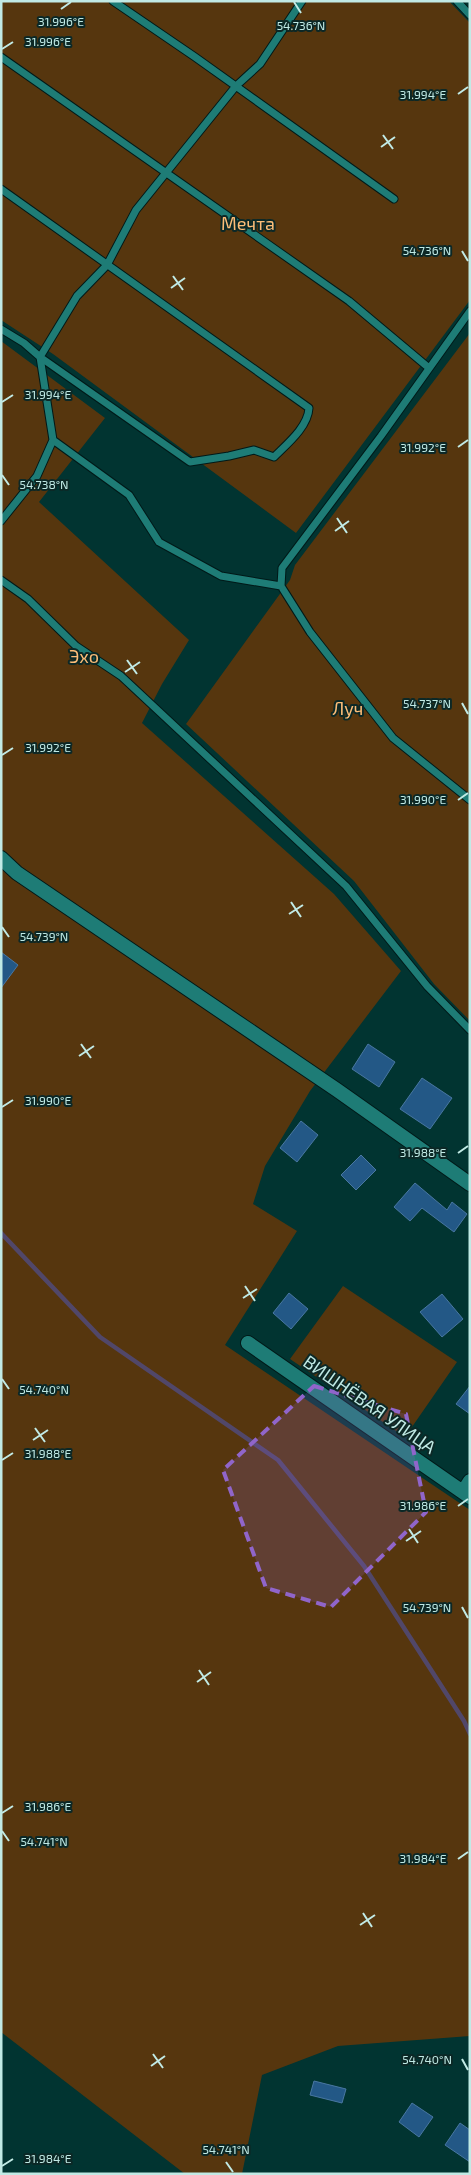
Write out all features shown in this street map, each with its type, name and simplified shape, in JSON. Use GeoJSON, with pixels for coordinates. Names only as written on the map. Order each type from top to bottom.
{"type":"FeatureCollection","features":[{"type":"Feature","properties":{"kind":"street"},"geometry":{"type":"LineString","coordinates":[[1,858],[17,873],[337,1090],[470,1184]]}},
{"type":"Feature","properties":{"kind":"street","name":"ВИШНЁВАЯ УЛИЦА"},"geometry":{"type":"LineString","coordinates":[[248,1343],[467,1490]]}},
{"type":"Feature","properties":{"kind":"lane"},"geometry":{"type":"LineString","coordinates":[[113,1],[394,199]]}},
{"type":"Feature","properties":{"kind":"lane"},"geometry":{"type":"LineString","coordinates":[[1,521],[37,476],[53,440],[40,357],[77,296],[107,265],[136,210],[236,86],[260,64],[302,1]]}},
{"type":"Feature","properties":{"kind":"lane"},"geometry":{"type":"LineString","coordinates":[[457,1],[470,15]]}},
{"type":"Feature","properties":{"kind":"lane"},"geometry":{"type":"LineString","coordinates":[[1,56],[349,302],[430,368]]}},
{"type":"Feature","properties":{"kind":"lane"},"geometry":{"type":"LineString","coordinates":[[1,189],[309,408],[308,416],[293,438],[274,457],[254,450],[190,462],[40,357],[24,342],[1,329]]}},
{"type":"Feature","properties":{"kind":"lane"},"geometry":{"type":"LineString","coordinates":[[470,311],[282,568],[281,586],[310,632],[393,738],[470,800]]}},
{"type":"Feature","properties":{"kind":"lane"},"geometry":{"type":"LineString","coordinates":[[53,440],[129,495],[159,542],[221,576],[281,586]]}},
{"type":"Feature","properties":{"kind":"lane"},"geometry":{"type":"LineString","coordinates":[[1,580],[28,599],[76,646],[121,676],[346,886],[427,986],[470,1030]]}},
{"type":"Feature","properties":{"kind":"highlighted area"},"geometry":{"type":"Polygon","coordinates":[[[314,1386],[406,1414],[426,1512],[331,1607],[266,1588],[223,1470],[314,1386]]]}},
{"type":"Feature","properties":{"kind":"green space","name":"Мечта"},"geometry":{"type":"Polygon","coordinates":[[[1,1],[449,1],[470,23],[470,300],[296,533],[53,354],[1,320],[1,1]]]}},
{"type":"Feature","properties":{"kind":"green space","name":"Луч"},"geometry":{"type":"Polygon","coordinates":[[[470,333],[470,1021],[434,984],[354,881],[186,724],[290,580],[295,565],[470,333]]]}},
{"type":"Feature","properties":{"kind":"green space","name":"Эхо"},"geometry":{"type":"Polygon","coordinates":[[[1,341],[105,418],[39,502],[189,640],[162,684],[142,723],[334,894],[401,971],[310,1091],[265,1166],[253,1204],[297,1231],[225,1345],[470,1510],[470,2036],[338,2046],[262,2075],[242,2174],[185,2174],[1,2032],[1,341]]]}},
{"type":"Feature","properties":{"kind":"green space"},"geometry":{"type":"Polygon","coordinates":[[[343,1286],[457,1362],[405,1437],[290,1359],[343,1286]]]}},
{"type":"Feature","properties":{"kind":"building"},"geometry":{"type":"Polygon","coordinates":[[[1,952],[18,965],[1,988],[1,952]]]}},
{"type":"Feature","properties":{"kind":"building"},"geometry":{"type":"Polygon","coordinates":[[[368,1044],[395,1062],[379,1087],[352,1069],[368,1044]]]}},
{"type":"Feature","properties":{"kind":"building"},"geometry":{"type":"Polygon","coordinates":[[[422,1078],[452,1098],[430,1129],[400,1109],[422,1078]]]}},
{"type":"Feature","properties":{"kind":"building"},"geometry":{"type":"Polygon","coordinates":[[[301,1121],[318,1135],[297,1162],[280,1148],[301,1121]]]}},
{"type":"Feature","properties":{"kind":"building"},"geometry":{"type":"Polygon","coordinates":[[[361,1155],[376,1170],[356,1190],[341,1175],[361,1155]]]}},
{"type":"Feature","properties":{"kind":"building"},"geometry":{"type":"Polygon","coordinates":[[[415,1183],[447,1210],[452,1202],[467,1214],[454,1232],[422,1208],[410,1221],[394,1207],[415,1183]]]}},
{"type":"Feature","properties":{"kind":"building"},"geometry":{"type":"Polygon","coordinates":[[[289,1293],[308,1309],[291,1329],[273,1313],[289,1293]]]}},
{"type":"Feature","properties":{"kind":"building"},"geometry":{"type":"Polygon","coordinates":[[[442,1294],[463,1319],[442,1337],[420,1312],[442,1294]]]}},
{"type":"Feature","properties":{"kind":"building"},"geometry":{"type":"Polygon","coordinates":[[[470,1386],[470,1414],[456,1404],[470,1386]]]}},
{"type":"Feature","properties":{"kind":"building"},"geometry":{"type":"Polygon","coordinates":[[[314,2081],[346,2089],[342,2103],[310,2095],[314,2081]]]}},
{"type":"Feature","properties":{"kind":"building"},"geometry":{"type":"Polygon","coordinates":[[[412,2103],[433,2117],[419,2137],[399,2122],[412,2103]]]}},
{"type":"Feature","properties":{"kind":"building"},"geometry":{"type":"Polygon","coordinates":[[[460,2123],[470,2130],[470,2162],[445,2145],[460,2123]]]}},
{"type":"Feature","properties":{"kind":"waterway"},"geometry":{"type":"LineString","coordinates":[[1,1233],[100,1337],[278,1460],[364,1566],[464,1721],[470,1734]]}}]}
